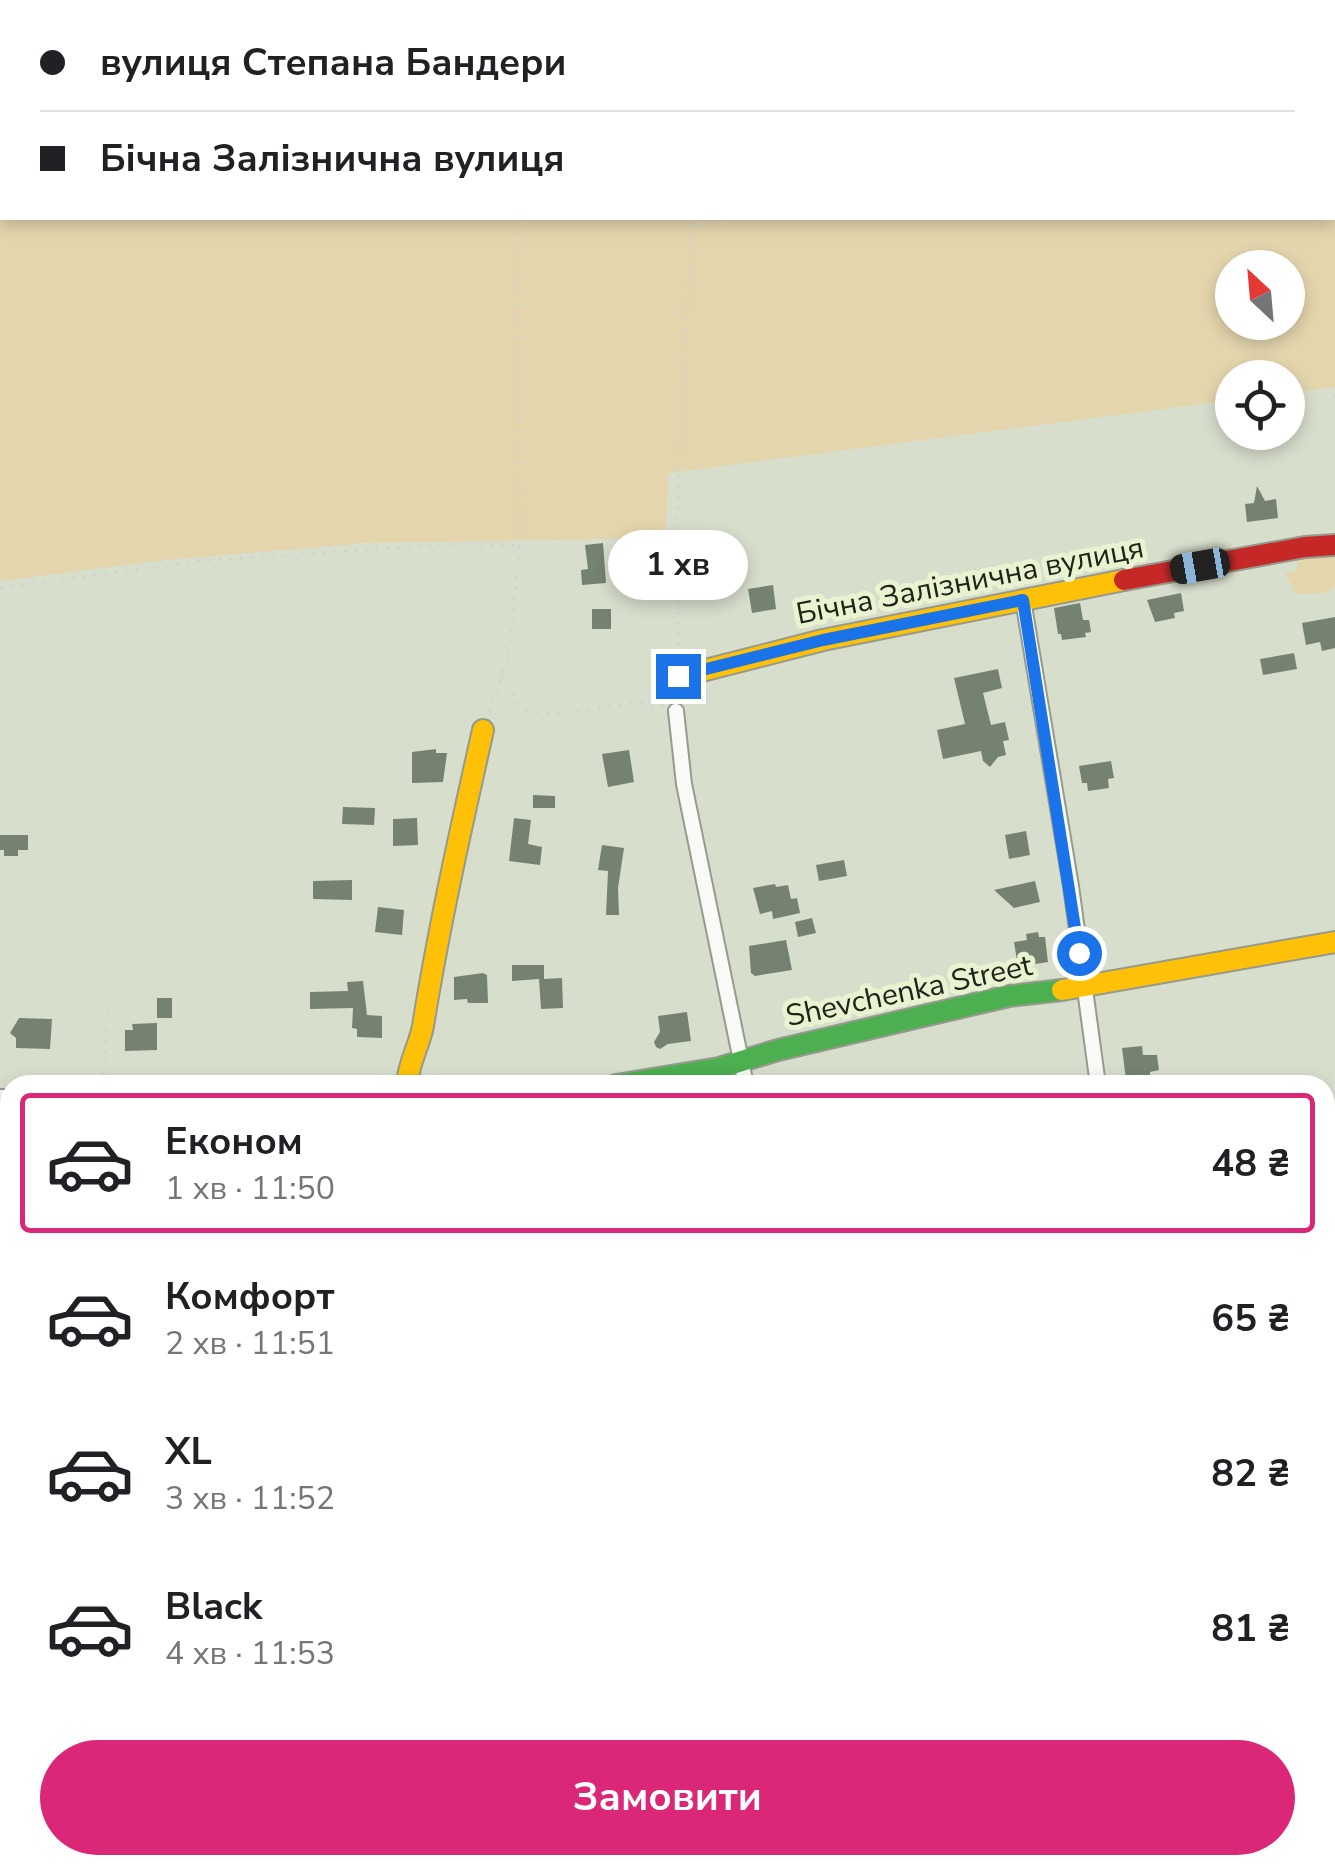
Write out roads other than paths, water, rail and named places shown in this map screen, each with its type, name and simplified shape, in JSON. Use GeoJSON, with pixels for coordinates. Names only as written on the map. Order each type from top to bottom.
{"type":"FeatureCollection","features":[{"type":"Feature","properties":{"kind":"street","name":"Бічна Залізнична вулиця"},"geometry":{"type":"LineString","coordinates":[[678,676],[823,640],[1023,600],[1270,553],[1335,545]]}},
{"type":"Feature","properties":{"kind":"street"},"geometry":{"type":"LineString","coordinates":[[1023,600],[1096,1075]]}},
{"type":"Feature","properties":{"kind":"street"},"geometry":{"type":"LineString","coordinates":[[676,711],[684,784],[743,1075]]}},
{"type":"Feature","properties":{"kind":"street"},"geometry":{"type":"LineString","coordinates":[[407,1075],[421,1036],[439,926],[483,730]]}},
{"type":"Feature","properties":{"kind":"street","name":"Shevchenka Street"},"geometry":{"type":"LineString","coordinates":[[670,1075],[740,1062],[1008,996],[1335,942]]}}]}
